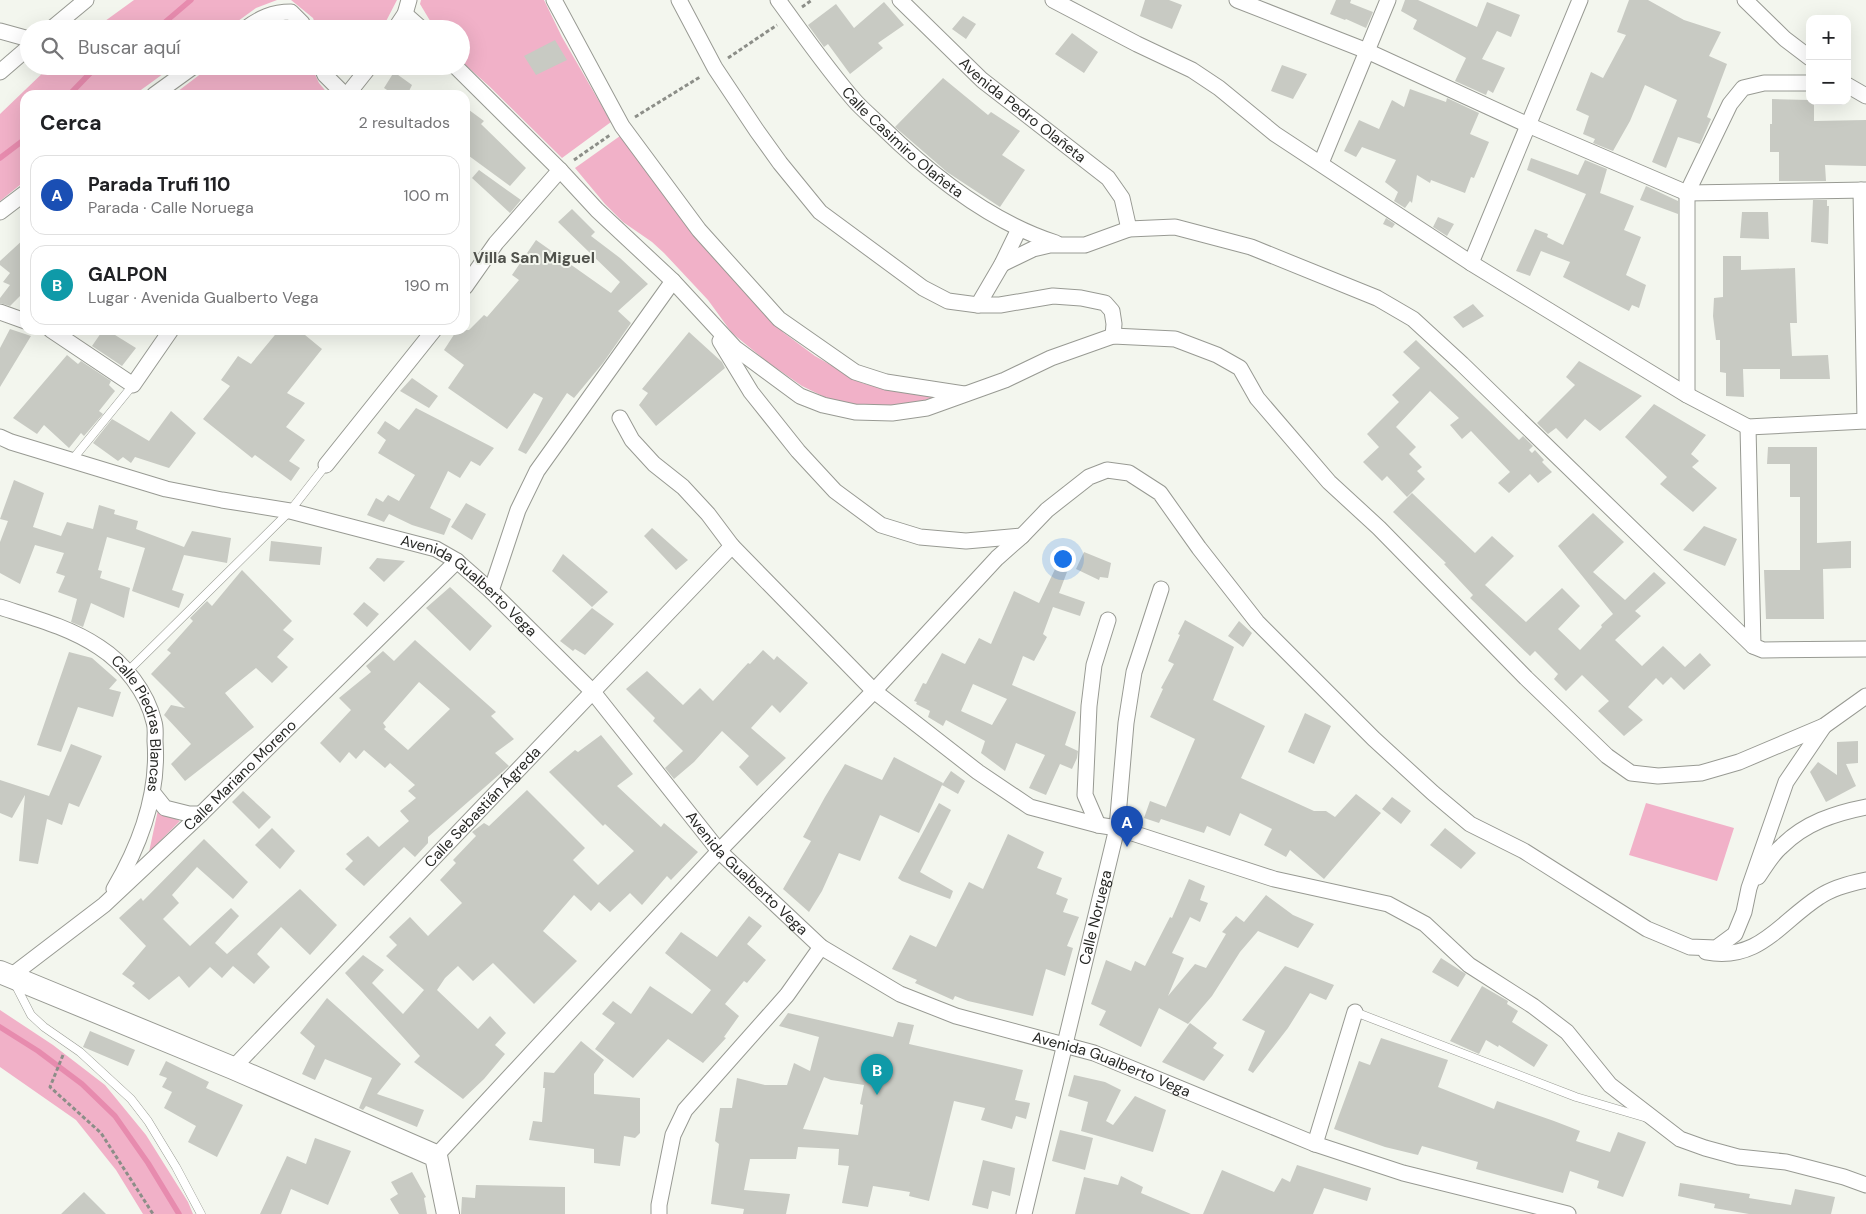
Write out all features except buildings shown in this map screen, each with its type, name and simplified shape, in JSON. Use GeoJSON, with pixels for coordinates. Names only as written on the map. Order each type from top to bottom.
{"type":"FeatureCollection","features":[{"type":"Feature","properties":{"kind":"street"},"geometry":{"type":"LineString","coordinates":[[62,20],[86,0]]}},
{"type":"Feature","properties":{"kind":"street"},"geometry":{"type":"LineString","coordinates":[[554,0],[622,126],[699,230],[779,319],[855,372],[886,382],[966,394]]}},
{"type":"Feature","properties":{"kind":"street"},"geometry":{"type":"LineString","coordinates":[[678,0],[714,68],[780,163],[820,212],[922,288],[948,301],[978,306],[1000,305],[1053,296],[1105,303],[1112,311],[1113,336]]}},
{"type":"Feature","properties":{"kind":"street","name":"Calle Casimiro Olañeta"},"geometry":{"type":"LineString","coordinates":[[778,0],[855,101],[902,146],[949,185],[1019,229],[1059,245]]}},
{"type":"Feature","properties":{"kind":"street","name":"Avenida Pedro Olañeta"},"geometry":{"type":"LineString","coordinates":[[900,0],[982,80],[1108,178],[1122,198],[1129,229]]}},
{"type":"Feature","properties":{"kind":"street"},"geometry":{"type":"LineString","coordinates":[[1053,0],[1137,44],[1192,70],[1218,88],[1275,134],[1471,263],[1687,395],[1748,427],[1866,421],[1863,190],[1687,193],[1528,125],[1367,51],[1237,0]]}},
{"type":"Feature","properties":{"kind":"street"},"geometry":{"type":"LineString","coordinates":[[1321,163],[1388,0]]}},
{"type":"Feature","properties":{"kind":"street"},"geometry":{"type":"LineString","coordinates":[[1471,263],[1580,0]]}},
{"type":"Feature","properties":{"kind":"street"},"geometry":{"type":"LineString","coordinates":[[1745,0],[1785,39],[1806,55]]}},
{"type":"Feature","properties":{"kind":"street"},"geometry":{"type":"LineString","coordinates":[[400,20],[407,7],[416,20]]}},
{"type":"Feature","properties":{"kind":"street"},"geometry":{"type":"LineString","coordinates":[[257,20],[276,12],[291,12],[299,20]]}},
{"type":"Feature","properties":{"kind":"street"},"geometry":{"type":"LineString","coordinates":[[0,31],[20,37]]}},
{"type":"Feature","properties":{"kind":"street"},"geometry":{"type":"LineString","coordinates":[[0,72],[20,55]]}},
{"type":"Feature","properties":{"kind":"street"},"geometry":{"type":"LineString","coordinates":[[161,90],[182,75]]}},
{"type":"Feature","properties":{"kind":"street"},"geometry":{"type":"LineString","coordinates":[[325,75],[341,90]]}},
{"type":"Feature","properties":{"kind":"street"},"geometry":{"type":"LineString","coordinates":[[350,90],[363,75]]}},
{"type":"Feature","properties":{"kind":"street"},"geometry":{"type":"LineString","coordinates":[[464,75],[560,170],[597,210],[699,307],[735,348],[800,396],[823,405],[855,412],[892,413],[927,408],[1005,380],[1051,358],[1113,336],[1175,339],[1217,355],[1240,368],[1257,398],[1329,482],[1379,528],[1539,691],[1607,756],[1631,773],[1658,776],[1701,773],[1739,762],[1824,726],[1866,696]]}},
{"type":"Feature","properties":{"kind":"street"},"geometry":{"type":"LineString","coordinates":[[1687,395],[1687,193],[1730,104],[1743,88],[1764,83],[1806,83]]}},
{"type":"Feature","properties":{"kind":"street"},"geometry":{"type":"LineString","coordinates":[[1851,87],[1866,96]]}},
{"type":"Feature","properties":{"kind":"street"},"geometry":{"type":"LineString","coordinates":[[470,280],[496,243],[560,170]]}},
{"type":"Feature","properties":{"kind":"street"},"geometry":{"type":"LineString","coordinates":[[0,212],[20,197]]}},
{"type":"Feature","properties":{"kind":"street"},"geometry":{"type":"LineString","coordinates":[[1002,264],[1033,249],[1059,245],[1085,245],[1129,229],[1175,227],[1251,246],[1377,298],[1413,319],[1462,364],[1753,646],[1763,650],[1866,649]]}},
{"type":"Feature","properties":{"kind":"street"},"geometry":{"type":"LineString","coordinates":[[978,306],[1019,229]]}},
{"type":"Feature","properties":{"kind":"street"},"geometry":{"type":"LineString","coordinates":[[491,590],[518,510],[537,471],[673,281]]}},
{"type":"Feature","properties":{"kind":"street"},"geometry":{"type":"LineString","coordinates":[[699,307],[751,392],[798,451],[835,491],[880,525],[920,537],[966,541],[1022,536]]}},
{"type":"Feature","properties":{"kind":"street"},"geometry":{"type":"LineString","coordinates":[[0,312],[20,318]]}},
{"type":"Feature","properties":{"kind":"street"},"geometry":{"type":"LineString","coordinates":[[59,335],[133,384],[167,335]]}},
{"type":"Feature","properties":{"kind":"street"},"geometry":{"type":"LineString","coordinates":[[326,465],[430,335]]}},
{"type":"Feature","properties":{"kind":"street"},"geometry":{"type":"LineString","coordinates":[[620,418],[632,440],[654,464],[683,487],[723,531],[732,546],[874,691],[978,772],[1030,807],[1098,825],[1117,828],[1274,879],[1388,904],[1425,924],[1470,965],[1534,1006],[1567,1032],[1610,1084],[1680,1139],[1738,1157],[1786,1162],[1866,1185]]}},
{"type":"Feature","properties":{"kind":"street"},"geometry":{"type":"LineString","coordinates":[[1748,427],[1753,646]]}},
{"type":"Feature","properties":{"kind":"street","name":"Avenida Gualberto Vega"},"geometry":{"type":"LineString","coordinates":[[0,437],[166,489],[290,510],[436,549],[457,561],[491,590],[593,692],[718,851],[821,947],[900,994],[956,1016],[1094,1053],[1315,1144],[1403,1173],[1568,1214]]}},
{"type":"Feature","properties":{"kind":"street"},"geometry":{"type":"LineString","coordinates":[[436,1156],[718,851],[874,691],[998,558],[1047,510],[1089,476],[1107,470],[1129,473],[1160,493],[1199,548],[1257,622],[1374,738],[1433,793],[1470,824],[1524,851],[1647,929],[1690,948],[1708,953],[1734,954],[1756,946],[1820,896],[1853,882],[1866,880]]}},
{"type":"Feature","properties":{"kind":"street","name":"Calle Sebastián Ágreda"},"geometry":{"type":"LineString","coordinates":[[233,1068],[732,546]]}},
{"type":"Feature","properties":{"kind":"street","name":"Calle Mariano Moreno"},"geometry":{"type":"LineString","coordinates":[[5,974],[104,905],[202,814],[457,561]]}},
{"type":"Feature","properties":{"kind":"street","name":"Calle Noruega"},"geometry":{"type":"LineString","coordinates":[[1024,1214],[1117,828],[1126,723],[1134,672],[1161,589]]}},
{"type":"Feature","properties":{"kind":"street","name":"Calle Piedras Blancas"},"geometry":{"type":"LineString","coordinates":[[0,607],[71,631],[100,648],[127,672],[143,694],[154,722],[156,750],[153,793],[135,847],[124,872],[104,905]]}},
{"type":"Feature","properties":{"kind":"street"},"geometry":{"type":"LineString","coordinates":[[1098,825],[1085,795],[1089,706],[1094,665],[1108,620]]}},
{"type":"Feature","properties":{"kind":"street"},"geometry":{"type":"LineString","coordinates":[[1690,948],[1716,948],[1735,934],[1744,912],[1749,888],[1786,782],[1824,726]]}},
{"type":"Feature","properties":{"kind":"street"},"geometry":{"type":"LineString","coordinates":[[153,793],[165,808],[189,814],[202,814]]}},
{"type":"Feature","properties":{"kind":"street"},"geometry":{"type":"LineString","coordinates":[[1749,888],[1781,846],[1810,825],[1840,812],[1866,808]]}},
{"type":"Feature","properties":{"kind":"street"},"geometry":{"type":"LineString","coordinates":[[659,1214],[658,1205],[672,1135],[685,1110],[787,995],[821,947]]}},
{"type":"Feature","properties":{"kind":"street"},"geometry":{"type":"LineString","coordinates":[[5,974],[233,1068],[436,1156]]}},
{"type":"Feature","properties":{"kind":"street"},"geometry":{"type":"LineString","coordinates":[[1315,1144],[1355,1012]]}},
{"type":"Feature","properties":{"kind":"street"},"geometry":{"type":"LineString","coordinates":[[436,1156],[448,1214]]}},
{"type":"Feature","properties":{"kind":"lane"},"geometry":{"type":"LineString","coordinates":[[72,460],[133,384]]}},
{"type":"Feature","properties":{"kind":"lane"},"geometry":{"type":"LineString","coordinates":[[127,672],[290,510],[326,465]]}},
{"type":"Feature","properties":{"kind":"lane"},"geometry":{"type":"LineString","coordinates":[[5,974],[31,1015],[44,1027],[80,1052],[131,1099],[148,1121],[176,1167],[201,1214]]}},
{"type":"Feature","properties":{"kind":"lane"},"geometry":{"type":"LineString","coordinates":[[1355,1012],[1576,1098],[1655,1120]]}},
{"type":"Feature","properties":{"kind":"path"},"geometry":{"type":"LineString","coordinates":[[560,170],[622,126],[714,68],[812,0]]}},
{"type":"Feature","properties":{"kind":"path"},"geometry":{"type":"LineString","coordinates":[[62,1059],[50,1087],[101,1133],[153,1214]]}},
{"type":"Feature","properties":{"kind":"shaded area"},"geometry":{"type":"Polygon","coordinates":[[[134,0],[277,0],[256,8],[239,20],[106,20],[134,0]]]}},
{"type":"Feature","properties":{"kind":"shaded area"},"geometry":{"type":"Polygon","coordinates":[[[291,0],[397,0],[387,20],[314,20],[291,0]]]}},
{"type":"Feature","properties":{"kind":"shaded area"},"geometry":{"type":"Polygon","coordinates":[[[421,0],[544,0],[562,37],[611,122],[562,158],[470,69],[470,20],[430,20],[420,4],[421,0]]]}},
{"type":"Feature","properties":{"kind":"shaded area"},"geometry":{"type":"Polygon","coordinates":[[[41,75],[162,75],[141,90],[25,90],[41,75]]]}},
{"type":"Feature","properties":{"kind":"shaded area"},"geometry":{"type":"Polygon","coordinates":[[[199,75],[315,75],[325,90],[180,90],[199,75]]]}},
{"type":"Feature","properties":{"kind":"shaded area"},"geometry":{"type":"Polygon","coordinates":[[[20,95],[20,185],[0,201],[0,114],[20,95]]]}},
{"type":"Feature","properties":{"kind":"shaded area"},"geometry":{"type":"Polygon","coordinates":[[[620,136],[693,235],[753,302],[784,333],[815,356],[862,383],[914,394],[942,395],[907,405],[873,406],[837,403],[802,386],[766,361],[732,333],[708,300],[664,253],[652,242],[623,222],[575,168],[620,136]]]}},
{"type":"Feature","properties":{"kind":"shaded area"},"geometry":{"type":"Polygon","coordinates":[[[1646,803],[1734,828],[1717,881],[1629,855],[1646,803]]]}},
{"type":"Feature","properties":{"kind":"shaded area"},"geometry":{"type":"Polygon","coordinates":[[[158,810],[180,821],[149,852],[158,810]]]}},
{"type":"Feature","properties":{"kind":"shaded area"},"geometry":{"type":"Polygon","coordinates":[[[0,1010],[53,1045],[105,1085],[146,1135],[188,1202],[193,1214],[143,1214],[116,1170],[76,1120],[0,1067],[0,1010]]]}},
{"type":"Feature","properties":{"kind":"waterway"},"geometry":{"type":"LineString","coordinates":[[168,20],[191,0]]}},
{"type":"Feature","properties":{"kind":"waterway"},"geometry":{"type":"LineString","coordinates":[[74,90],[88,75]]}},
{"type":"Feature","properties":{"kind":"waterway"},"geometry":{"type":"LineString","coordinates":[[0,158],[20,143]]}},
{"type":"Feature","properties":{"kind":"waterway"},"geometry":{"type":"LineString","coordinates":[[0,1027],[38,1051],[82,1084],[115,1116],[148,1163],[179,1214]]}},
{"type":"Feature","properties":{"kind":"place","name":"Parada Trufi 110"},"geometry":{"type":"Point","coordinates":[1127,847]}},
{"type":"Feature","properties":{"kind":"place","name":"GALPON"},"geometry":{"type":"Point","coordinates":[877,1095]}},
{"type":"Feature","properties":{"kind":"district","name":"Villa San Miguel"},"geometry":{"type":"Point","coordinates":[534,257]}}]}
